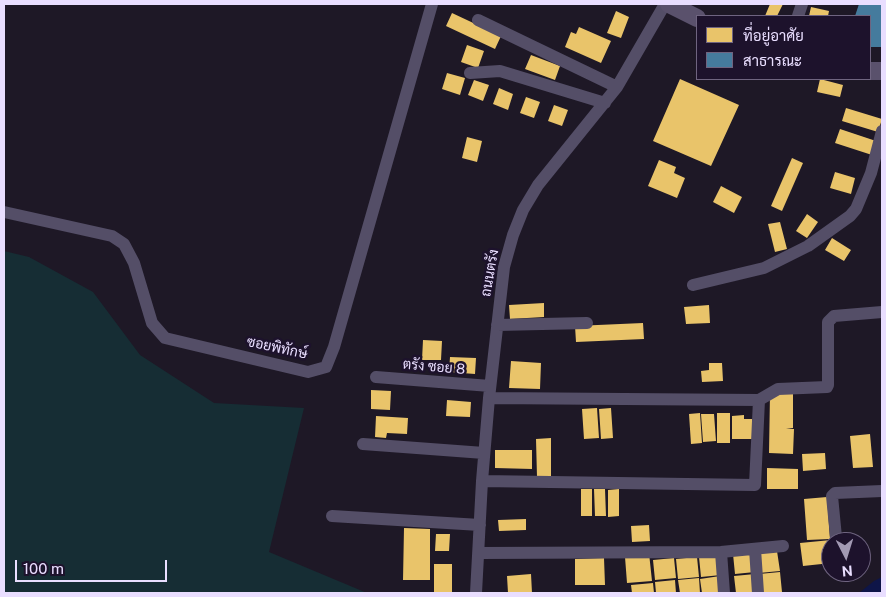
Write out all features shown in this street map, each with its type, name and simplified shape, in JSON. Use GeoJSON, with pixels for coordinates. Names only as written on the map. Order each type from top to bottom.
{"type":"FeatureCollection","features":[{"type":"Feature","properties":{"kind":"street","name":"ซอยพิทักษ์"},"geometry":{"type":"LineString","coordinates":[[4,212],[112,236],[124,244],[134,263],[152,323],[165,338],[308,372],[326,367],[334,347],[432,4]]}},
{"type":"Feature","properties":{"kind":"street","name":"ถนนตรัง"},"geometry":{"type":"LineString","coordinates":[[476,593],[482,481],[490,392],[504,267],[513,235],[523,210],[538,185],[617,87],[665,4]]}},
{"type":"Feature","properties":{"kind":"street"},"geometry":{"type":"LineString","coordinates":[[669,4],[696,18]]}},
{"type":"Feature","properties":{"kind":"street"},"geometry":{"type":"LineString","coordinates":[[478,20],[617,87]]}},
{"type":"Feature","properties":{"kind":"street"},"geometry":{"type":"LineString","coordinates":[[470,73],[500,71],[605,103]]}},
{"type":"Feature","properties":{"kind":"street"},"geometry":{"type":"LineString","coordinates":[[693,285],[764,268],[808,246],[850,216],[856,209],[871,173],[880,146],[882,132]]}},
{"type":"Feature","properties":{"kind":"street"},"geometry":{"type":"LineString","coordinates":[[482,481],[755,485],[759,400],[778,389],[827,387],[828,322],[830,319],[834,316],[882,312]]}},
{"type":"Feature","properties":{"kind":"street"},"geometry":{"type":"LineString","coordinates":[[497,325],[587,323]]}},
{"type":"Feature","properties":{"kind":"street","name":"ตรัง ซอย 8"},"geometry":{"type":"LineString","coordinates":[[376,377],[490,392],[759,400]]}},
{"type":"Feature","properties":{"kind":"street"},"geometry":{"type":"LineString","coordinates":[[363,444],[484,453]]}},
{"type":"Feature","properties":{"kind":"street"},"geometry":{"type":"LineString","coordinates":[[836,532],[832,496],[835,493],[882,491]]}},
{"type":"Feature","properties":{"kind":"street"},"geometry":{"type":"LineString","coordinates":[[332,516],[480,525]]}},
{"type":"Feature","properties":{"kind":"street"},"geometry":{"type":"LineString","coordinates":[[479,553],[722,552],[783,546]]}},
{"type":"Feature","properties":{"kind":"street"},"geometry":{"type":"LineString","coordinates":[[755,549],[758,593]]}},
{"type":"Feature","properties":{"kind":"street"},"geometry":{"type":"LineString","coordinates":[[722,552],[724,593]]}},
{"type":"Feature","properties":{"kind":"shaded area"},"geometry":{"type":"Polygon","coordinates":[[[4,251],[29,257],[93,292],[140,355],[214,403],[304,408],[269,552],[367,593],[4,593],[4,251]]]}},
{"type":"Feature","properties":{"kind":"shaded area"},"geometry":{"type":"Polygon","coordinates":[[[882,577],[882,593],[859,593],[874,581],[882,577]]]}},
{"type":"Feature","properties":{"kind":"building: ที่อยู่อาศัย"},"geometry":{"type":"Polygon","coordinates":[[[770,4],[783,4],[778,15],[765,15],[770,4]]]}},
{"type":"Feature","properties":{"kind":"building: ที่อยู่อาศัย"},"geometry":{"type":"Polygon","coordinates":[[[811,7],[829,11],[828,15],[809,15],[811,7]]]}},
{"type":"Feature","properties":{"kind":"building: ที่อยู่อาศัย"},"geometry":{"type":"Polygon","coordinates":[[[616,11],[629,17],[621,38],[607,33],[616,11]]]}},
{"type":"Feature","properties":{"kind":"building: ที่อยู่อาศัย"},"geometry":{"type":"Polygon","coordinates":[[[452,13],[501,36],[495,49],[446,26],[452,13]]]}},
{"type":"Feature","properties":{"kind":"building: ที่อยู่อาศัย"},"geometry":{"type":"Polygon","coordinates":[[[579,27],[611,41],[601,63],[565,47],[571,32],[576,34],[579,27]]]}},
{"type":"Feature","properties":{"kind":"building: ที่อยู่อาศัย"},"geometry":{"type":"Polygon","coordinates":[[[467,45],[484,51],[478,68],[461,62],[467,45]]]}},
{"type":"Feature","properties":{"kind":"building: ที่อยู่อาศัย"},"geometry":{"type":"Polygon","coordinates":[[[531,55],[560,66],[555,80],[525,69],[531,55]]]}},
{"type":"Feature","properties":{"kind":"building: ที่อยู่อาศัย"},"geometry":{"type":"Polygon","coordinates":[[[447,73],[465,78],[460,95],[442,89],[447,73]]]}},
{"type":"Feature","properties":{"kind":"building: ที่อยู่อาศัย"},"geometry":{"type":"Polygon","coordinates":[[[680,79],[739,105],[711,166],[653,141],[680,79]]]}},
{"type":"Feature","properties":{"kind":"building: ที่อยู่อาศัย"},"geometry":{"type":"Polygon","coordinates":[[[474,80],[489,85],[483,101],[468,95],[474,80]]]}},
{"type":"Feature","properties":{"kind":"building: ที่อยู่อาศัย"},"geometry":{"type":"Polygon","coordinates":[[[820,80],[843,85],[840,97],[817,92],[820,80]]]}},
{"type":"Feature","properties":{"kind":"building: ที่อยู่อาศัย"},"geometry":{"type":"Polygon","coordinates":[[[499,88],[513,94],[508,110],[493,104],[499,88]]]}},
{"type":"Feature","properties":{"kind":"building: ที่อยู่อาศัย"},"geometry":{"type":"Polygon","coordinates":[[[526,97],[540,102],[534,118],[520,113],[526,97]]]}},
{"type":"Feature","properties":{"kind":"building: ที่อยู่อาศัย"},"geometry":{"type":"Polygon","coordinates":[[[554,105],[568,110],[562,126],[548,121],[554,105]]]}},
{"type":"Feature","properties":{"kind":"building: ที่อยู่อาศัย"},"geometry":{"type":"Polygon","coordinates":[[[846,108],[882,119],[878,132],[842,121],[846,108]]]}},
{"type":"Feature","properties":{"kind":"building: ที่อยู่อาศัย"},"geometry":{"type":"Polygon","coordinates":[[[840,129],[876,141],[872,155],[835,143],[840,129]]]}},
{"type":"Feature","properties":{"kind":"building: ที่อยู่อาศัย"},"geometry":{"type":"Polygon","coordinates":[[[467,137],[482,141],[477,162],[462,158],[467,137]]]}},
{"type":"Feature","properties":{"kind":"building: ที่อยู่อาศัย"},"geometry":{"type":"Polygon","coordinates":[[[792,158],[803,163],[782,211],[771,206],[792,158]]]}},
{"type":"Feature","properties":{"kind":"building: ที่อยู่อาศัย"},"geometry":{"type":"Polygon","coordinates":[[[659,160],[676,167],[674,173],[685,178],[677,198],[648,186],[659,160]]]}},
{"type":"Feature","properties":{"kind":"building: ที่อยู่อาศัย"},"geometry":{"type":"Polygon","coordinates":[[[835,172],[855,178],[851,194],[830,188],[835,172]]]}},
{"type":"Feature","properties":{"kind":"building: ที่อยู่อาศัย"},"geometry":{"type":"Polygon","coordinates":[[[721,186],[742,197],[734,213],[713,202],[721,186]]]}},
{"type":"Feature","properties":{"kind":"building: ที่อยู่อาศัย"},"geometry":{"type":"Polygon","coordinates":[[[807,214],[818,222],[807,238],[796,231],[807,214]]]}},
{"type":"Feature","properties":{"kind":"building: ที่อยู่อาศัย"},"geometry":{"type":"Polygon","coordinates":[[[780,222],[787,249],[775,252],[768,224],[780,222]]]}},
{"type":"Feature","properties":{"kind":"building: ที่อยู่อาศัย"},"geometry":{"type":"Polygon","coordinates":[[[832,238],[851,250],[844,261],[825,250],[832,238]]]}},
{"type":"Feature","properties":{"kind":"building: ที่อยู่อาศัย"},"geometry":{"type":"Polygon","coordinates":[[[544,303],[544,317],[510,319],[509,305],[544,303]]]}},
{"type":"Feature","properties":{"kind":"building: ที่อยู่อาศัย"},"geometry":{"type":"Polygon","coordinates":[[[709,305],[710,323],[686,324],[684,307],[709,305]]]}},
{"type":"Feature","properties":{"kind":"building: ที่อยู่อาศัย"},"geometry":{"type":"Polygon","coordinates":[[[643,323],[644,339],[576,342],[575,326],[643,323]]]}},
{"type":"Feature","properties":{"kind":"building: ที่อยู่อาศัย"},"geometry":{"type":"Polygon","coordinates":[[[423,340],[442,341],[441,360],[422,360],[423,340]]]}},
{"type":"Feature","properties":{"kind":"building: ที่อยู่อาศัย"},"geometry":{"type":"Polygon","coordinates":[[[450,357],[476,358],[475,374],[449,372],[450,357]]]}},
{"type":"Feature","properties":{"kind":"building: ที่อยู่อาศัย"},"geometry":{"type":"Polygon","coordinates":[[[511,361],[541,363],[540,389],[509,388],[511,361]]]}},
{"type":"Feature","properties":{"kind":"building: ที่อยู่อาศัย"},"geometry":{"type":"Polygon","coordinates":[[[709,363],[722,363],[723,381],[702,382],[701,371],[709,370],[709,363]]]}},
{"type":"Feature","properties":{"kind":"building: ที่อยู่อาศัย"},"geometry":{"type":"Polygon","coordinates":[[[371,390],[391,391],[390,410],[371,409],[371,390]]]}},
{"type":"Feature","properties":{"kind":"building: ที่อยู่อาศัย"},"geometry":{"type":"Polygon","coordinates":[[[770,394],[793,394],[793,428],[786,429],[794,429],[793,454],[769,453],[770,394]]]}},
{"type":"Feature","properties":{"kind":"building: ที่อยู่อาศัย"},"geometry":{"type":"Polygon","coordinates":[[[447,400],[471,402],[470,417],[446,416],[447,400]]]}},
{"type":"Feature","properties":{"kind":"building: ที่อยู่อาศัย"},"geometry":{"type":"Polygon","coordinates":[[[597,408],[599,438],[584,439],[582,409],[597,408]]]}},
{"type":"Feature","properties":{"kind":"building: ที่อยู่อาศัย"},"geometry":{"type":"Polygon","coordinates":[[[611,408],[613,438],[601,439],[599,409],[611,408]]]}},
{"type":"Feature","properties":{"kind":"building: ที่อยู่อาศัย"},"geometry":{"type":"Polygon","coordinates":[[[700,413],[702,443],[691,444],[689,414],[700,413]]]}},
{"type":"Feature","properties":{"kind":"building: ที่อยู่อาศัย"},"geometry":{"type":"Polygon","coordinates":[[[717,413],[730,413],[730,443],[717,443],[717,413]]]}},
{"type":"Feature","properties":{"kind":"building: ที่อยู่อาศัย"},"geometry":{"type":"Polygon","coordinates":[[[701,414],[714,414],[716,441],[703,442],[701,414]]]}},
{"type":"Feature","properties":{"kind":"building: ที่อยู่อาศัย"},"geometry":{"type":"Polygon","coordinates":[[[744,415],[744,419],[752,419],[752,439],[732,439],[732,416],[744,415]]]}},
{"type":"Feature","properties":{"kind":"building: ที่อยู่อาศัย"},"geometry":{"type":"Polygon","coordinates":[[[376,416],[408,418],[407,434],[387,433],[386,438],[375,437],[376,416]]]}},
{"type":"Feature","properties":{"kind":"building: ที่อยู่อาศัย"},"geometry":{"type":"Polygon","coordinates":[[[870,434],[873,467],[853,468],[850,436],[870,434]]]}},
{"type":"Feature","properties":{"kind":"building: ที่อยู่อาศัย"},"geometry":{"type":"Polygon","coordinates":[[[551,438],[551,477],[537,477],[536,439],[551,438]]]}},
{"type":"Feature","properties":{"kind":"building: ที่อยู่อาศัย"},"geometry":{"type":"Polygon","coordinates":[[[495,450],[532,450],[532,469],[495,468],[495,450]]]}},
{"type":"Feature","properties":{"kind":"building: ที่อยู่อาศัย"},"geometry":{"type":"Polygon","coordinates":[[[825,453],[826,469],[803,471],[802,454],[825,453]]]}},
{"type":"Feature","properties":{"kind":"building: ที่อยู่อาศัย"},"geometry":{"type":"Polygon","coordinates":[[[767,468],[798,469],[798,489],[767,489],[767,468]]]}},
{"type":"Feature","properties":{"kind":"building: ที่อยู่อาศัย"},"geometry":{"type":"Polygon","coordinates":[[[581,489],[592,489],[592,516],[581,516],[581,489]]]}},
{"type":"Feature","properties":{"kind":"building: ที่อยู่อาศัย"},"geometry":{"type":"Polygon","coordinates":[[[594,489],[605,489],[606,516],[595,516],[594,489]]]}},
{"type":"Feature","properties":{"kind":"building: ที่อยู่อาศัย"},"geometry":{"type":"Polygon","coordinates":[[[619,489],[619,516],[608,517],[608,490],[619,489]]]}},
{"type":"Feature","properties":{"kind":"building: ที่อยู่อาศัย"},"geometry":{"type":"Polygon","coordinates":[[[827,497],[830,532],[821,532],[821,539],[807,540],[804,499],[827,497]]]}},
{"type":"Feature","properties":{"kind":"building: ที่อยู่อาศัย"},"geometry":{"type":"Polygon","coordinates":[[[526,519],[526,530],[499,531],[498,520],[526,519]]]}},
{"type":"Feature","properties":{"kind":"building: ที่อยู่อาศัย"},"geometry":{"type":"Polygon","coordinates":[[[649,525],[650,541],[632,542],[631,526],[649,525]]]}},
{"type":"Feature","properties":{"kind":"building: ที่อยู่อาศัย"},"geometry":{"type":"Polygon","coordinates":[[[404,528],[430,529],[430,580],[403,580],[404,528]]]}},
{"type":"Feature","properties":{"kind":"building: ที่อยู่อาศัย"},"geometry":{"type":"Polygon","coordinates":[[[436,534],[450,534],[449,551],[435,551],[436,534]]]}},
{"type":"Feature","properties":{"kind":"building: ที่อยู่อาศัย"},"geometry":{"type":"Polygon","coordinates":[[[821,541],[821,564],[803,566],[800,543],[821,541]]]}},
{"type":"Feature","properties":{"kind":"building: ที่อยู่อาศัย"},"geometry":{"type":"Polygon","coordinates":[[[777,551],[780,571],[759,573],[757,553],[777,551]]]}},
{"type":"Feature","properties":{"kind":"building: ที่อยู่อาศัย"},"geometry":{"type":"Polygon","coordinates":[[[753,552],[755,572],[735,574],[733,554],[753,552]]]}},
{"type":"Feature","properties":{"kind":"building: ที่อยู่อาศัย"},"geometry":{"type":"Polygon","coordinates":[[[649,553],[652,581],[627,583],[625,557],[649,553]]]}},
{"type":"Feature","properties":{"kind":"building: ที่อยู่อาศัย"},"geometry":{"type":"Polygon","coordinates":[[[719,555],[721,575],[701,577],[699,557],[719,555]]]}},
{"type":"Feature","properties":{"kind":"building: ที่อยู่อาศัย"},"geometry":{"type":"Polygon","coordinates":[[[697,557],[699,577],[678,579],[676,559],[697,557]]]}},
{"type":"Feature","properties":{"kind":"building: ที่อยู่อาศัย"},"geometry":{"type":"Polygon","coordinates":[[[604,558],[605,585],[575,585],[575,559],[604,558]]]}},
{"type":"Feature","properties":{"kind":"building: ที่อยู่อาศัย"},"geometry":{"type":"Polygon","coordinates":[[[674,558],[676,578],[655,580],[653,560],[674,558]]]}},
{"type":"Feature","properties":{"kind":"building: ที่อยู่อาศัย"},"geometry":{"type":"Polygon","coordinates":[[[434,564],[452,564],[452,593],[434,593],[434,564]]]}},
{"type":"Feature","properties":{"kind":"building: ที่อยู่อาศัย"},"geometry":{"type":"Polygon","coordinates":[[[780,572],[782,592],[761,593],[759,574],[780,572]]]}},
{"type":"Feature","properties":{"kind":"building: ที่อยู่อาศัย"},"geometry":{"type":"Polygon","coordinates":[[[531,574],[532,593],[508,593],[507,576],[531,574]]]}},
{"type":"Feature","properties":{"kind":"building: ที่อยู่อาศัย"},"geometry":{"type":"Polygon","coordinates":[[[755,574],[757,593],[736,593],[734,576],[755,574]]]}},
{"type":"Feature","properties":{"kind":"building: ที่อยู่อาศัย"},"geometry":{"type":"Polygon","coordinates":[[[720,576],[722,593],[702,593],[700,579],[720,576]]]}},
{"type":"Feature","properties":{"kind":"building: ที่อยู่อาศัย"},"geometry":{"type":"Polygon","coordinates":[[[699,578],[700,593],[680,593],[678,580],[699,578]]]}},
{"type":"Feature","properties":{"kind":"building: ที่อยู่อาศัย"},"geometry":{"type":"Polygon","coordinates":[[[675,580],[676,593],[656,593],[655,582],[675,580]]]}},
{"type":"Feature","properties":{"kind":"building: ที่อยู่อาศัย"},"geometry":{"type":"Polygon","coordinates":[[[653,583],[654,593],[632,593],[631,585],[653,583]]]}},
{"type":"Feature","properties":{"kind":"building: สาธารณะ"},"geometry":{"type":"Polygon","coordinates":[[[859,4],[882,4],[882,47],[871,47],[871,15],[855,15],[859,4]]]}}]}
